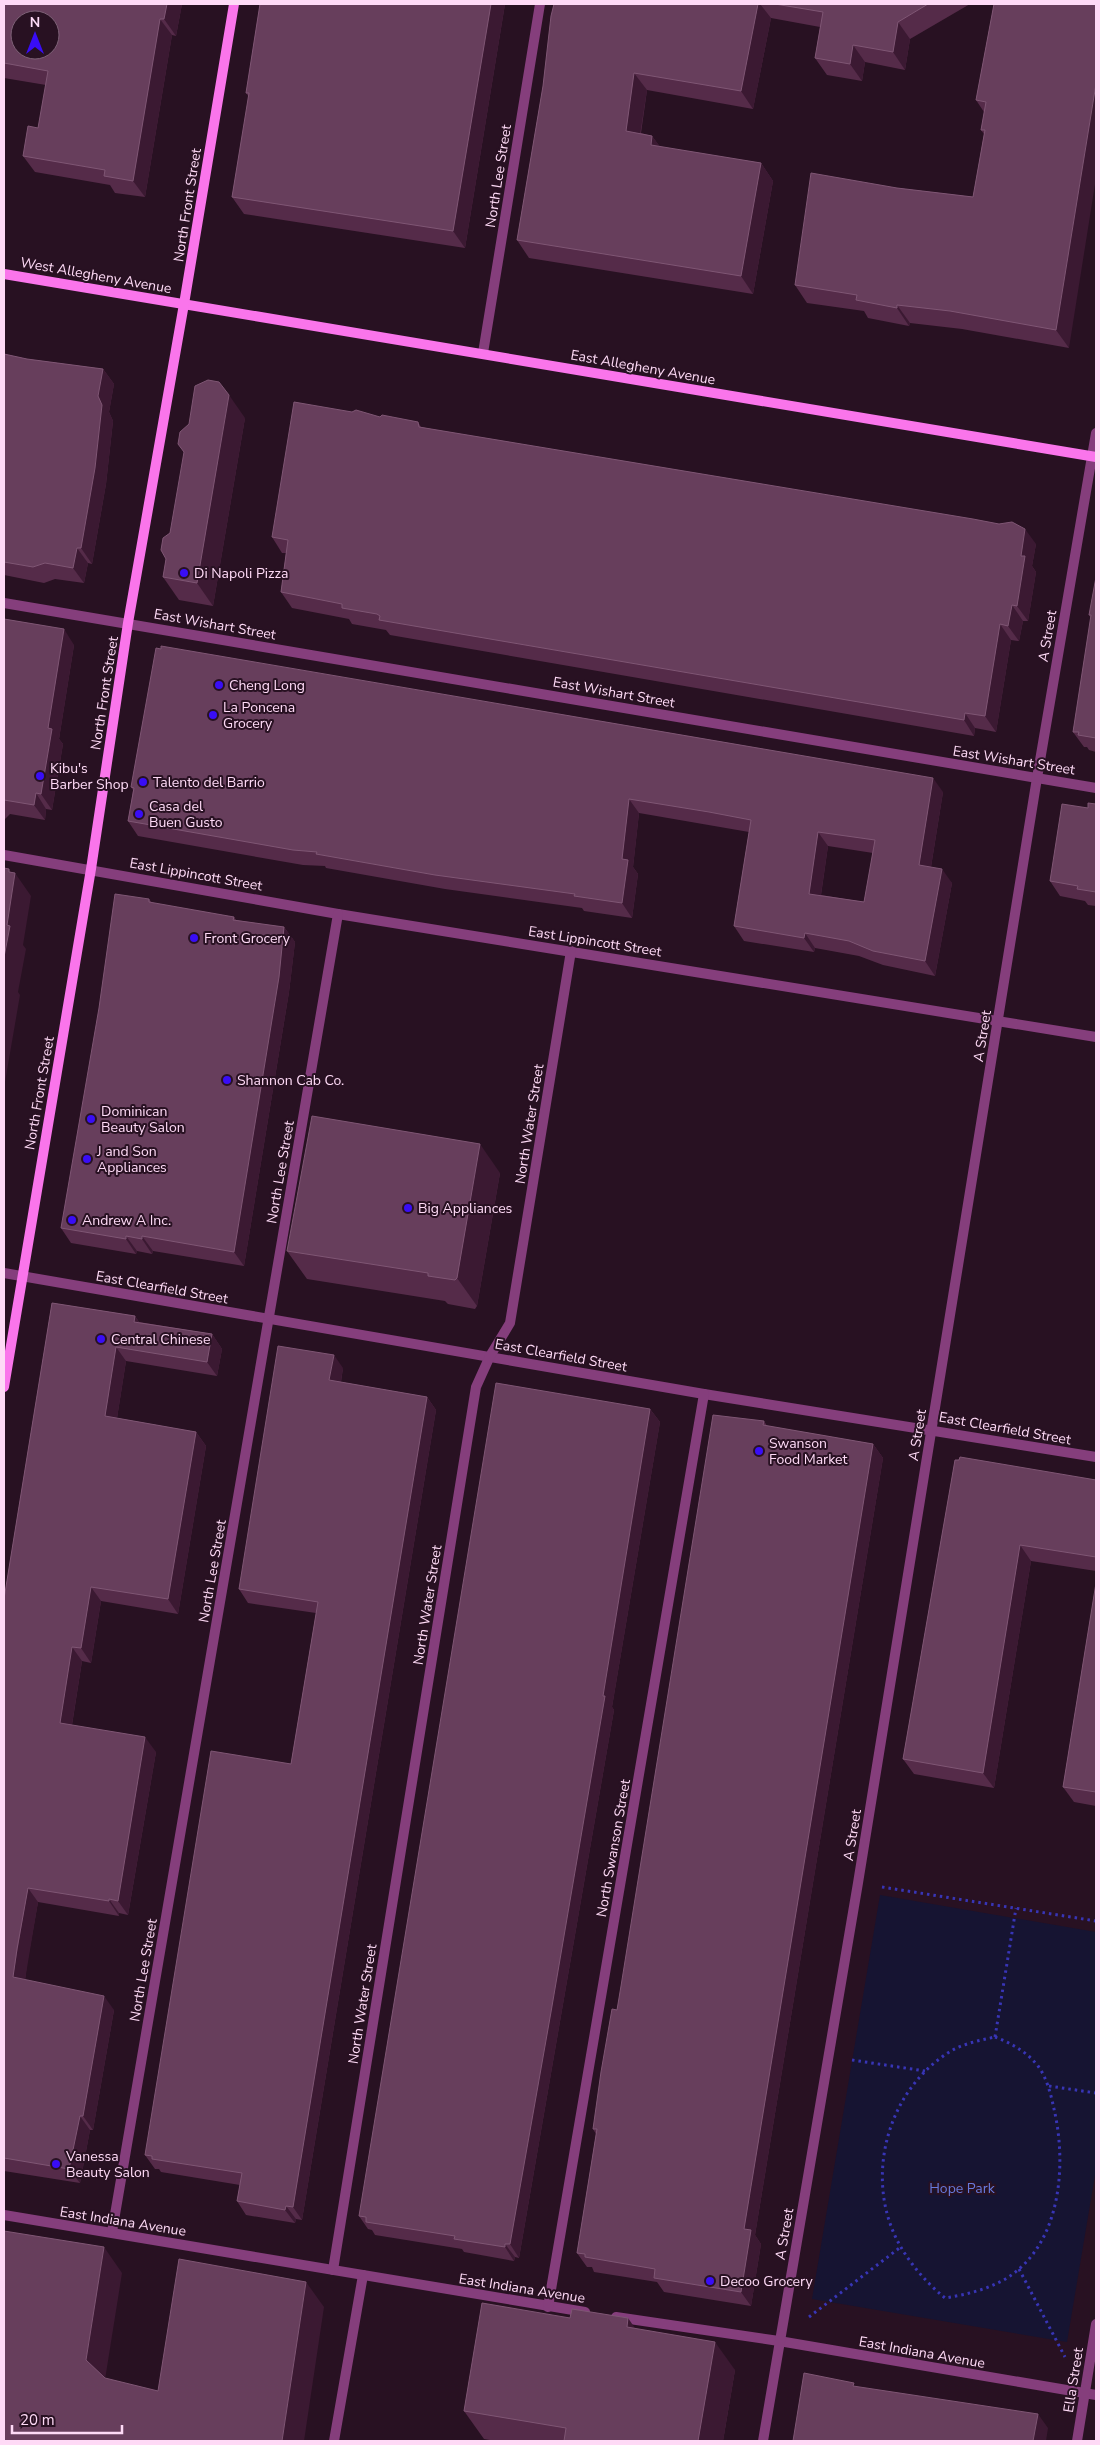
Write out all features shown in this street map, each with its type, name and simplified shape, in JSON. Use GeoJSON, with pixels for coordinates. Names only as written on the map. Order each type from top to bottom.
{"type":"FeatureCollection","features":[{"type":"Feature","properties":{"kind":"street","name":"North Front Street"},"geometry":{"type":"LineString","coordinates":[[4,1387],[91,869],[128,623],[234,4]]}},
{"type":"Feature","properties":{"kind":"street","name":"North Lee Street"},"geometry":{"type":"LineString","coordinates":[[483,353],[540,4]]}},
{"type":"Feature","properties":{"kind":"street","name":"West Allegheny Avenue"},"geometry":{"type":"LineString","coordinates":[[4,274],[184,304]]}},
{"type":"Feature","properties":{"kind":"street","name":"East Allegheny Avenue"},"geometry":{"type":"LineString","coordinates":[[184,304],[1094,457]]}},
{"type":"Feature","properties":{"kind":"street","name":"A Street"},"geometry":{"type":"LineString","coordinates":[[763,2441],[858,1883],[1037,778],[1094,457],[1096,434]]}},
{"type":"Feature","properties":{"kind":"street","name":"East Wishart Street"},"geometry":{"type":"LineString","coordinates":[[4,603],[1096,788]]}},
{"type":"Feature","properties":{"kind":"street","name":"East Lippincott Street"},"geometry":{"type":"LineString","coordinates":[[4,855],[338,914],[1096,1036]]}},
{"type":"Feature","properties":{"kind":"street","name":"North Lee Street"},"geometry":{"type":"LineString","coordinates":[[112,2232],[338,914]]}},
{"type":"Feature","properties":{"kind":"street","name":"North Water Street"},"geometry":{"type":"LineString","coordinates":[[334,2270],[476,1387],[490,1356],[510,1323],[571,951]]}},
{"type":"Feature","properties":{"kind":"street","name":"East Clearfield Street"},"geometry":{"type":"LineString","coordinates":[[4,1273],[704,1394],[1096,1457]]}},
{"type":"Feature","properties":{"kind":"street","name":"North Swanson Street"},"geometry":{"type":"LineString","coordinates":[[548,2307],[704,1394]]}},
{"type":"Feature","properties":{"kind":"street","name":"East Indiana Avenue"},"geometry":{"type":"LineString","coordinates":[[4,2215],[548,2307],[779,2341],[1096,2395]]}},
{"type":"Feature","properties":{"kind":"street"},"geometry":{"type":"LineString","coordinates":[[334,2441],[363,2275]]}},
{"type":"Feature","properties":{"kind":"street","name":"Ella Street"},"geometry":{"type":"LineString","coordinates":[[1077,2441],[1096,2324]]}},
{"type":"Feature","properties":{"kind":"path"},"geometry":{"type":"LineString","coordinates":[[858,1883],[1096,1921]]}},
{"type":"Feature","properties":{"kind":"path"},"geometry":{"type":"LineString","coordinates":[[995,2037],[1016,1908]]}},
{"type":"Feature","properties":{"kind":"path"},"geometry":{"type":"LineString","coordinates":[[995,2037],[1012,2044],[1039,2067],[1048,2086],[1060,2132],[1062,2162],[1060,2184],[1052,2213],[1038,2246],[1019,2269],[997,2283],[966,2294],[945,2298],[926,2282],[891,2228],[884,2200],[883,2170],[886,2137],[913,2083],[942,2056],[970,2042],[995,2037]]}},
{"type":"Feature","properties":{"kind":"path"},"geometry":{"type":"LineString","coordinates":[[828,2056],[925,2072]]}},
{"type":"Feature","properties":{"kind":"path"},"geometry":{"type":"LineString","coordinates":[[1048,2086],[1096,2092]]}},
{"type":"Feature","properties":{"kind":"path"},"geometry":{"type":"LineString","coordinates":[[779,2341],[902,2246]]}},
{"type":"Feature","properties":{"kind":"path"},"geometry":{"type":"LineString","coordinates":[[1019,2269],[1084,2393]]}},
{"type":"Feature","properties":{"kind":"green space","name":"Hope Park"},"geometry":{"type":"Polygon","coordinates":[[[880,1895],[1096,1932],[1096,2169],[1067,2342],[812,2299],[880,1895]]]}},
{"type":"Feature","properties":{"kind":"building"},"geometry":{"type":"Polygon","coordinates":[[[4,4],[167,4],[164,19],[160,19],[133,181],[104,176],[105,170],[23,156],[28,126],[38,128],[48,71],[4,63],[4,4]]]}},
{"type":"Feature","properties":{"kind":"building"},"geometry":{"type":"Polygon","coordinates":[[[260,4],[491,4],[453,231],[232,197],[249,93],[246,93],[260,4]]]}},
{"type":"Feature","properties":{"kind":"building"},"geometry":{"type":"Polygon","coordinates":[[[554,4],[758,4],[741,91],[634,73],[626,131],[652,136],[651,145],[761,163],[741,276],[517,240],[543,86],[554,4]]]}},
{"type":"Feature","properties":{"kind":"building"},"geometry":{"type":"Polygon","coordinates":[[[775,4],[928,4],[898,22],[893,52],[853,45],[850,64],[815,58],[823,12],[775,4]]]}},
{"type":"Feature","properties":{"kind":"building"},"geometry":{"type":"Polygon","coordinates":[[[994,4],[1096,4],[1096,84],[1056,330],[950,311],[897,305],[897,308],[856,300],[857,295],[795,285],[811,173],[897,188],[973,197],[985,130],[981,130],[986,102],[976,100],[994,4]]]}},
{"type":"Feature","properties":{"kind":"building"},"geometry":{"type":"Polygon","coordinates":[[[4,354],[103,369],[98,396],[102,405],[95,468],[81,548],[77,548],[73,568],[45,563],[33,567],[4,562],[4,354]]]}},
{"type":"Feature","properties":{"kind":"building"},"geometry":{"type":"Polygon","coordinates":[[[208,380],[219,382],[229,395],[197,583],[163,577],[166,559],[161,550],[163,538],[170,533],[184,452],[178,444],[180,432],[189,424],[195,386],[208,380]]]}},
{"type":"Feature","properties":{"kind":"building"},"geometry":{"type":"Polygon","coordinates":[[[294,402],[352,412],[356,410],[380,417],[382,415],[418,422],[419,427],[999,524],[1012,522],[1025,529],[1021,556],[1025,556],[1017,606],[1012,605],[1008,626],[1000,624],[985,716],[965,713],[964,720],[379,620],[380,616],[377,614],[342,608],[342,604],[281,592],[288,540],[272,537],[294,402]]]}},
{"type":"Feature","properties":{"kind":"building"},"geometry":{"type":"Polygon","coordinates":[[[1096,577],[1096,738],[1078,735],[1079,732],[1073,732],[1096,577]]]}},
{"type":"Feature","properties":{"kind":"building"},"geometry":{"type":"Polygon","coordinates":[[[4,619],[64,629],[48,728],[52,729],[41,794],[36,793],[34,805],[4,800],[4,619]]]}},
{"type":"Feature","properties":{"kind":"building"},"geometry":{"type":"Polygon","coordinates":[[[161,646],[933,778],[919,865],[942,869],[925,961],[873,951],[849,941],[805,933],[804,938],[734,926],[751,820],[709,812],[629,799],[622,859],[628,860],[622,903],[574,896],[575,894],[435,875],[316,854],[317,852],[293,850],[128,821],[134,788],[131,787],[156,648],[161,649],[161,646]],[[818,832],[809,894],[864,902],[875,840],[818,832]]]}},
{"type":"Feature","properties":{"kind":"building"},"geometry":{"type":"Polygon","coordinates":[[[1088,803],[1096,804],[1096,892],[1077,889],[1078,886],[1050,881],[1062,804],[1088,808],[1088,803]]]}},
{"type":"Feature","properties":{"kind":"building"},"geometry":{"type":"Polygon","coordinates":[[[4,868],[9,869],[9,872],[15,873],[7,925],[10,926],[4,957],[4,868]]]}},
{"type":"Feature","properties":{"kind":"building"},"geometry":{"type":"Polygon","coordinates":[[[115,894],[149,899],[149,902],[234,917],[233,920],[284,927],[279,977],[234,1252],[142,1236],[142,1239],[126,1236],[126,1239],[61,1228],[99,1008],[115,894]]]}},
{"type":"Feature","properties":{"kind":"building","name":"Big Appliances"},"geometry":{"type":"Polygon","coordinates":[[[312,1116],[480,1144],[457,1278],[455,1280],[428,1276],[428,1273],[287,1251],[312,1116]]]}},
{"type":"Feature","properties":{"kind":"building"},"geometry":{"type":"Polygon","coordinates":[[[52,1303],[135,1316],[134,1322],[212,1334],[207,1362],[116,1347],[105,1416],[196,1432],[168,1599],[91,1587],[81,1648],[72,1647],[60,1723],[145,1737],[118,1901],[28,1888],[17,1949],[13,1977],[104,1996],[83,2116],[80,2116],[69,2169],[4,2158],[4,1599],[52,1303]]]}},
{"type":"Feature","properties":{"kind":"building"},"geometry":{"type":"Polygon","coordinates":[[[278,1346],[334,1355],[329,1380],[427,1397],[293,2207],[286,2206],[285,2210],[237,2201],[242,2173],[152,2159],[152,2156],[145,2155],[211,1751],[291,1764],[318,1602],[239,1589],[278,1346]]]}},
{"type":"Feature","properties":{"kind":"building"},"geometry":{"type":"Polygon","coordinates":[[[496,1383],[650,1409],[603,1696],[605,1696],[551,2012],[510,2244],[505,2244],[505,2247],[454,2239],[455,2236],[366,2222],[366,2217],[359,2216],[496,1383]]]}},
{"type":"Feature","properties":{"kind":"building"},"geometry":{"type":"Polygon","coordinates":[[[713,1415],[764,1421],[763,1425],[873,1444],[744,2229],[751,2230],[741,2292],[654,2278],[655,2269],[585,2257],[585,2254],[577,2253],[597,2129],[593,2129],[601,2072],[612,2009],[617,2010],[713,1415]]]}},
{"type":"Feature","properties":{"kind":"building"},"geometry":{"type":"Polygon","coordinates":[[[960,1457],[1096,1480],[1096,1557],[1020,1545],[983,1773],[903,1759],[955,1460],[959,1460],[960,1457]]]}},
{"type":"Feature","properties":{"kind":"building"},"geometry":{"type":"Polygon","coordinates":[[[1096,1583],[1096,1792],[1063,1787],[1096,1583]]]}},
{"type":"Feature","properties":{"kind":"building"},"geometry":{"type":"Polygon","coordinates":[[[4,2231],[104,2247],[86,2360],[105,2378],[158,2391],[179,2259],[306,2282],[282,2441],[4,2441],[4,2231]]]}},
{"type":"Feature","properties":{"kind":"building"},"geometry":{"type":"Polygon","coordinates":[[[482,2303],[570,2318],[572,2309],[628,2318],[627,2327],[715,2342],[698,2441],[564,2441],[566,2428],[464,2411],[482,2303]]]}},
{"type":"Feature","properties":{"kind":"building"},"geometry":{"type":"Polygon","coordinates":[[[804,2373],[854,2383],[853,2386],[1038,2414],[1033,2441],[793,2441],[804,2373]]]}},
{"type":"Feature","properties":{"kind":"place","name":"Di Napoli Pizza"},"geometry":{"type":"Point","coordinates":[184,573]}},
{"type":"Feature","properties":{"kind":"place","name":"Cheng Long"},"geometry":{"type":"Point","coordinates":[219,685]}},
{"type":"Feature","properties":{"kind":"place","name":"La Poncena Grocery"},"geometry":{"type":"Point","coordinates":[213,715]}},
{"type":"Feature","properties":{"kind":"place","name":"Kibu's Barber Shop"},"geometry":{"type":"Point","coordinates":[40,776]}},
{"type":"Feature","properties":{"kind":"place","name":"Talento del Barrio"},"geometry":{"type":"Point","coordinates":[143,782]}},
{"type":"Feature","properties":{"kind":"place","name":"Casa del Buen Gusto"},"geometry":{"type":"Point","coordinates":[139,814]}},
{"type":"Feature","properties":{"kind":"place","name":"Front Grocery"},"geometry":{"type":"Point","coordinates":[194,938]}},
{"type":"Feature","properties":{"kind":"place","name":"Shannon Cab Co."},"geometry":{"type":"Point","coordinates":[227,1080]}},
{"type":"Feature","properties":{"kind":"place","name":"Dominican Beauty Salon"},"geometry":{"type":"Point","coordinates":[91,1119]}},
{"type":"Feature","properties":{"kind":"place","name":"J and Son Appliances"},"geometry":{"type":"Point","coordinates":[87,1159]}},
{"type":"Feature","properties":{"kind":"place","name":"Big Appliances"},"geometry":{"type":"Point","coordinates":[408,1208]}},
{"type":"Feature","properties":{"kind":"place","name":"Andrew A Inc."},"geometry":{"type":"Point","coordinates":[72,1220]}},
{"type":"Feature","properties":{"kind":"place","name":"Central Chinese"},"geometry":{"type":"Point","coordinates":[101,1339]}},
{"type":"Feature","properties":{"kind":"place","name":"Swanson Food Market"},"geometry":{"type":"Point","coordinates":[759,1451]}},
{"type":"Feature","properties":{"kind":"place","name":"Vanessa Beauty Salon"},"geometry":{"type":"Point","coordinates":[56,2164]}},
{"type":"Feature","properties":{"kind":"place","name":"Decoo Grocery"},"geometry":{"type":"Point","coordinates":[710,2281]}}]}
